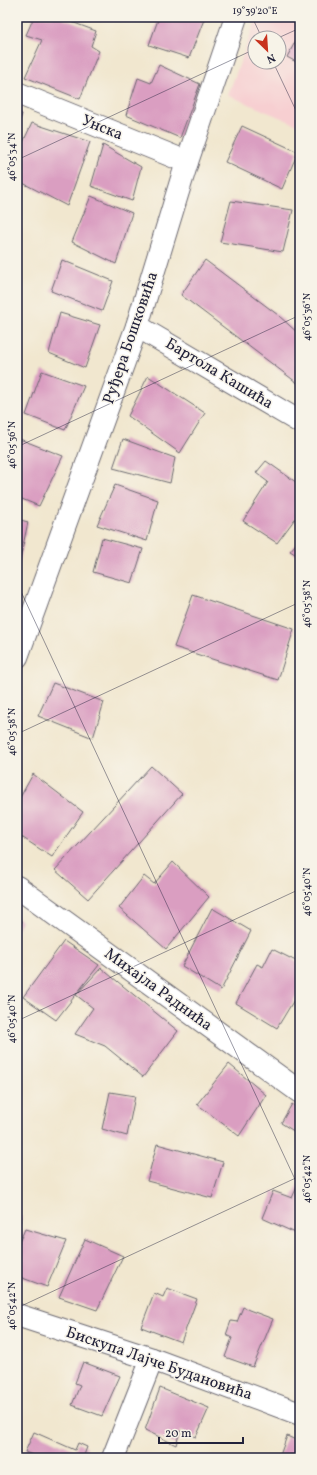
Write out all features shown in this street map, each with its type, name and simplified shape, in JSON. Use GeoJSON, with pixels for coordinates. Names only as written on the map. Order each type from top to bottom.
{"type":"FeatureCollection","features":[{"type":"Feature","properties":{"kind":"street","name":"Руђера Бошковића"},"geometry":{"type":"LineString","coordinates":[[17,657],[137,326],[187,162],[236,17]]}},
{"type":"Feature","properties":{"kind":"street","name":"Унска"},"geometry":{"type":"LineString","coordinates":[[17,93],[187,162]]}},
{"type":"Feature","properties":{"kind":"street","name":"Бартола Кашића"},"geometry":{"type":"LineString","coordinates":[[137,326],[300,422]]}},
{"type":"Feature","properties":{"kind":"street","name":"Михајла Раднића"},"geometry":{"type":"LineString","coordinates":[[17,887],[300,1092]]}},
{"type":"Feature","properties":{"kind":"street","name":"Бискупа Лајче Будановића"},"geometry":{"type":"LineString","coordinates":[[17,1315],[152,1359],[300,1414]]}},
{"type":"Feature","properties":{"kind":"street"},"geometry":{"type":"LineString","coordinates":[[113,1458],[152,1359]]}},
{"type":"Feature","properties":{"kind":"shaded area"},"geometry":{"type":"Polygon","coordinates":[[[257,17],[300,17],[300,126],[228,95],[247,44],[247,70],[287,70],[287,30],[252,30],[257,17]]]}},
{"type":"Feature","properties":{"kind":"building"},"geometry":{"type":"Polygon","coordinates":[[[34,17],[58,17],[96,31],[91,46],[99,51],[80,99],[25,77],[42,40],[26,35],[34,17]]]}},
{"type":"Feature","properties":{"kind":"building"},"geometry":{"type":"Polygon","coordinates":[[[159,17],[205,17],[189,58],[149,45],[159,17]]]}},
{"type":"Feature","properties":{"kind":"building"},"geometry":{"type":"Polygon","coordinates":[[[300,33],[300,64],[287,57],[300,33]]]}},
{"type":"Feature","properties":{"kind":"building"},"geometry":{"type":"Polygon","coordinates":[[[159,65],[200,84],[180,138],[126,115],[138,78],[151,83],[159,65]]]}},
{"type":"Feature","properties":{"kind":"building"},"geometry":{"type":"Polygon","coordinates":[[[17,112],[22,114],[17,130],[17,112]]]}},
{"type":"Feature","properties":{"kind":"building"},"geometry":{"type":"Polygon","coordinates":[[[32,123],[90,142],[67,206],[17,180],[17,155],[32,123]]]}},
{"type":"Feature","properties":{"kind":"building"},"geometry":{"type":"Polygon","coordinates":[[[242,126],[298,152],[282,189],[225,162],[242,126]]]}},
{"type":"Feature","properties":{"kind":"building"},"geometry":{"type":"Polygon","coordinates":[[[103,145],[141,167],[132,201],[91,186],[103,145]]]}},
{"type":"Feature","properties":{"kind":"building"},"geometry":{"type":"Polygon","coordinates":[[[91,196],[132,213],[116,264],[72,242],[91,196]]]}},
{"type":"Feature","properties":{"kind":"building"},"geometry":{"type":"Polygon","coordinates":[[[231,201],[293,210],[283,252],[220,242],[231,201]]]}},
{"type":"Feature","properties":{"kind":"building"},"geometry":{"type":"Polygon","coordinates":[[[62,260],[113,281],[102,311],[51,291],[62,260]]]}},
{"type":"Feature","properties":{"kind":"building"},"geometry":{"type":"Polygon","coordinates":[[[205,260],[278,315],[300,335],[300,385],[181,295],[205,260]]]}},
{"type":"Feature","properties":{"kind":"building"},"geometry":{"type":"Polygon","coordinates":[[[60,313],[100,325],[85,368],[49,353],[60,313]]]}},
{"type":"Feature","properties":{"kind":"building"},"geometry":{"type":"Polygon","coordinates":[[[42,371],[84,386],[65,430],[26,415],[42,371]]]}},
{"type":"Feature","properties":{"kind":"building"},"geometry":{"type":"Polygon","coordinates":[[[148,376],[205,413],[180,453],[128,416],[148,376]]]}},
{"type":"Feature","properties":{"kind":"building"},"geometry":{"type":"Polygon","coordinates":[[[17,438],[63,456],[39,506],[17,497],[17,438]]]}},
{"type":"Feature","properties":{"kind":"building"},"geometry":{"type":"Polygon","coordinates":[[[123,439],[175,458],[170,483],[113,468],[123,439]]]}},
{"type":"Feature","properties":{"kind":"building"},"geometry":{"type":"Polygon","coordinates":[[[266,461],[300,485],[300,512],[277,543],[243,521],[268,482],[256,473],[266,461]]]}},
{"type":"Feature","properties":{"kind":"building"},"geometry":{"type":"Polygon","coordinates":[[[115,485],[158,500],[147,541],[97,525],[115,485]]]}},
{"type":"Feature","properties":{"kind":"building"},"geometry":{"type":"Polygon","coordinates":[[[17,519],[28,522],[18,569],[17,569],[17,519]]]}},
{"type":"Feature","properties":{"kind":"building"},"geometry":{"type":"Polygon","coordinates":[[[102,538],[143,549],[132,583],[93,572],[102,538]]]}},
{"type":"Feature","properties":{"kind":"building"},"geometry":{"type":"Polygon","coordinates":[[[300,539],[300,557],[290,551],[300,539]]]}},
{"type":"Feature","properties":{"kind":"building"},"geometry":{"type":"Polygon","coordinates":[[[193,595],[294,629],[278,680],[174,647],[193,595]]]}},
{"type":"Feature","properties":{"kind":"building"},"geometry":{"type":"Polygon","coordinates":[[[53,683],[104,702],[93,738],[38,716],[53,683]]]}},
{"type":"Feature","properties":{"kind":"building"},"geometry":{"type":"Polygon","coordinates":[[[151,766],[182,794],[88,899],[55,870],[151,766]]]}},
{"type":"Feature","properties":{"kind":"building"},"geometry":{"type":"Polygon","coordinates":[[[33,774],[83,812],[52,857],[17,834],[17,803],[33,774]]]}},
{"type":"Feature","properties":{"kind":"building"},"geometry":{"type":"Polygon","coordinates":[[[173,862],[209,897],[166,949],[119,908],[144,876],[154,884],[173,862]]]}},
{"type":"Feature","properties":{"kind":"building"},"geometry":{"type":"Polygon","coordinates":[[[212,908],[251,931],[221,990],[182,966],[212,908]]]}},
{"type":"Feature","properties":{"kind":"building"},"geometry":{"type":"Polygon","coordinates":[[[17,917],[22,921],[17,930],[17,917]]]}},
{"type":"Feature","properties":{"kind":"building"},"geometry":{"type":"Polygon","coordinates":[[[64,941],[99,965],[56,1020],[23,997],[64,941]]]}},
{"type":"Feature","properties":{"kind":"building"},"geometry":{"type":"Polygon","coordinates":[[[272,949],[300,963],[300,990],[277,1028],[236,1003],[257,964],[263,967],[272,949]]]}},
{"type":"Feature","properties":{"kind":"building"},"geometry":{"type":"Polygon","coordinates":[[[101,968],[178,1031],[143,1077],[105,1046],[75,1034],[93,1008],[76,995],[101,968]]]}},
{"type":"Feature","properties":{"kind":"building"},"geometry":{"type":"Polygon","coordinates":[[[229,1064],[266,1095],[239,1136],[197,1104],[229,1064]]]}},
{"type":"Feature","properties":{"kind":"building"},"geometry":{"type":"Polygon","coordinates":[[[110,1092],[135,1096],[127,1136],[102,1129],[110,1092]]]}},
{"type":"Feature","properties":{"kind":"building"},"geometry":{"type":"Polygon","coordinates":[[[292,1104],[300,1110],[300,1135],[281,1123],[292,1104]]]}},
{"type":"Feature","properties":{"kind":"building"},"geometry":{"type":"Polygon","coordinates":[[[157,1144],[223,1162],[212,1198],[147,1181],[157,1144]]]}},
{"type":"Feature","properties":{"kind":"building"},"geometry":{"type":"Polygon","coordinates":[[[300,1180],[300,1235],[262,1218],[273,1191],[292,1198],[300,1180]]]}},
{"type":"Feature","properties":{"kind":"building"},"geometry":{"type":"Polygon","coordinates":[[[17,1215],[22,1217],[17,1229],[17,1215]]]}},
{"type":"Feature","properties":{"kind":"building"},"geometry":{"type":"Polygon","coordinates":[[[25,1229],[66,1241],[47,1287],[17,1276],[17,1247],[25,1229]]]}},
{"type":"Feature","properties":{"kind":"building"},"geometry":{"type":"Polygon","coordinates":[[[85,1239],[123,1256],[97,1310],[59,1297],[85,1239]]]}},
{"type":"Feature","properties":{"kind":"building"},"geometry":{"type":"Polygon","coordinates":[[[167,1288],[197,1299],[181,1342],[141,1327],[154,1293],[163,1297],[167,1288]]]}},
{"type":"Feature","properties":{"kind":"building"},"geometry":{"type":"Polygon","coordinates":[[[243,1307],[273,1319],[253,1367],[225,1357],[232,1338],[226,1335],[231,1321],[237,1322],[243,1307]]]}},
{"type":"Feature","properties":{"kind":"building"},"geometry":{"type":"Polygon","coordinates":[[[83,1362],[120,1376],[102,1416],[72,1405],[80,1385],[75,1383],[83,1362]]]}},
{"type":"Feature","properties":{"kind":"building"},"geometry":{"type":"Polygon","coordinates":[[[160,1388],[209,1408],[196,1437],[180,1431],[176,1445],[145,1430],[160,1388]]]}},
{"type":"Feature","properties":{"kind":"building"},"geometry":{"type":"Polygon","coordinates":[[[34,1432],[75,1450],[78,1443],[87,1447],[83,1458],[40,1458],[25,1452],[34,1432]]]}},
{"type":"Feature","properties":{"kind":"building"},"geometry":{"type":"Polygon","coordinates":[[[287,1436],[300,1442],[300,1458],[279,1458],[287,1436]]]}}]}
